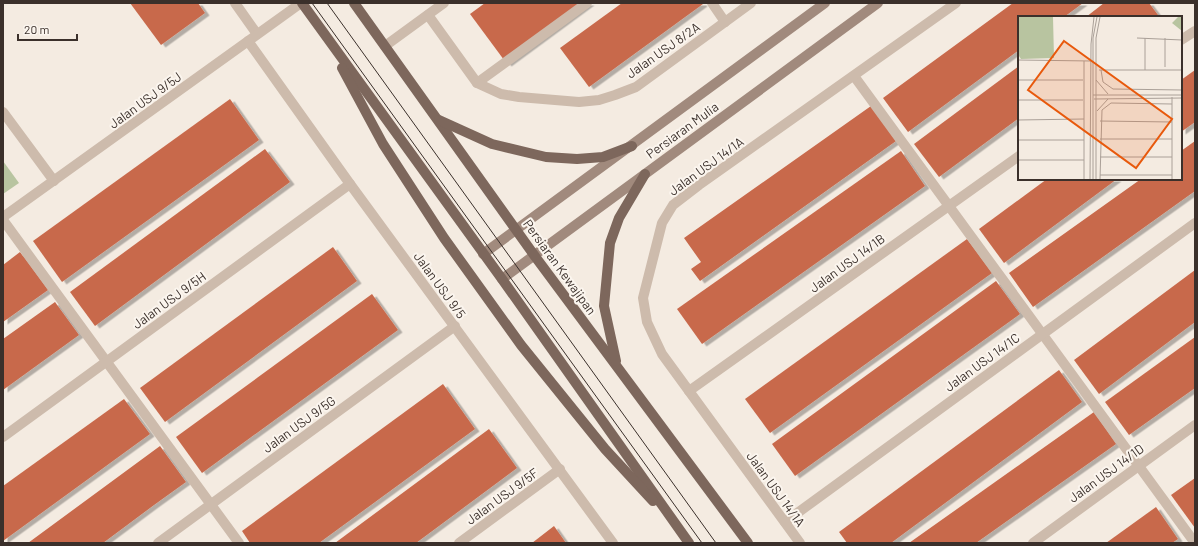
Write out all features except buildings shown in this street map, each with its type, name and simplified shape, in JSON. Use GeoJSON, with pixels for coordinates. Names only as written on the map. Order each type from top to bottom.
{"type":"FeatureCollection","features":[{"type":"Feature","properties":{"kind":"main road"},"geometry":{"type":"LineString","coordinates":[[301,3],[502,279],[689,543]]}},
{"type":"Feature","properties":{"kind":"main road","name":"Persiaran Kewajipan"},"geometry":{"type":"LineString","coordinates":[[354,3],[534,255],[748,543]]}},
{"type":"Feature","properties":{"kind":"main road","name":"Persiaran Mulia"},"geometry":{"type":"LineString","coordinates":[[483,254],[825,3]]}},
{"type":"Feature","properties":{"kind":"main road","name":"Persiaran Mulia"},"geometry":{"type":"LineString","coordinates":[[502,279],[878,3]]}},
{"type":"Feature","properties":{"kind":"main road"},"geometry":{"type":"LineString","coordinates":[[324,34],[383,144],[444,238],[521,345],[604,449],[680,530]]}},
{"type":"Feature","properties":{"kind":"main road"},"geometry":{"type":"LineString","coordinates":[[438,119],[492,144],[546,157],[576,159],[603,157],[632,146]]}},
{"type":"Feature","properties":{"kind":"main road"},"geometry":{"type":"LineString","coordinates":[[617,366],[604,306],[610,243],[620,218],[645,174]]}},
{"type":"Feature","properties":{"kind":"street"},"geometry":{"type":"LineString","coordinates":[[235,3],[258,34]]}},
{"type":"Feature","properties":{"kind":"street","name":"Jalan USJ 9/5J"},"geometry":{"type":"LineString","coordinates":[[3,218],[301,3]]}},
{"type":"Feature","properties":{"kind":"street"},"geometry":{"type":"LineString","coordinates":[[385,46],[444,3]]}},
{"type":"Feature","properties":{"kind":"street"},"geometry":{"type":"LineString","coordinates":[[477,83],[587,3]]}},
{"type":"Feature","properties":{"kind":"street"},"geometry":{"type":"LineString","coordinates":[[712,3],[725,22]]}},
{"type":"Feature","properties":{"kind":"street","name":"Jalan USJ 8/2A"},"geometry":{"type":"LineString","coordinates":[[428,15],[477,83],[501,94],[579,102],[599,100],[636,87],[751,3]]}},
{"type":"Feature","properties":{"kind":"street","name":"Jalan USJ 14/1A"},"geometry":{"type":"LineString","coordinates":[[800,543],[662,354],[647,322],[643,298],[662,223],[673,205],[956,3]]}},
{"type":"Feature","properties":{"kind":"street"},"geometry":{"type":"LineString","coordinates":[[1182,39],[1195,30]]}},
{"type":"Feature","properties":{"kind":"street","name":"Jalan USJ 9/5"},"geometry":{"type":"LineString","coordinates":[[248,41],[350,184],[613,543]]}},
{"type":"Feature","properties":{"kind":"street"},"geometry":{"type":"LineString","coordinates":[[854,76],[1195,543]]}},
{"type":"Feature","properties":{"kind":"street"},"geometry":{"type":"LineString","coordinates":[[3,112],[54,181]]}},
{"type":"Feature","properties":{"kind":"street","name":"Jalan USJ 14/1B"},"geometry":{"type":"LineString","coordinates":[[690,391],[1018,157]]}},
{"type":"Feature","properties":{"kind":"street","name":"Jalan USJ 9/5H"},"geometry":{"type":"LineString","coordinates":[[3,437],[350,184]]}},
{"type":"Feature","properties":{"kind":"street"},"geometry":{"type":"LineString","coordinates":[[3,218],[239,543]]}},
{"type":"Feature","properties":{"kind":"street","name":"Jalan USJ 14/1C"},"geometry":{"type":"LineString","coordinates":[[785,522],[1195,223]]}},
{"type":"Feature","properties":{"kind":"street","name":"Jalan USJ 9/5G"},"geometry":{"type":"LineString","coordinates":[[158,543],[455,326]]}},
{"type":"Feature","properties":{"kind":"street","name":"Jalan USJ 14/1D"},"geometry":{"type":"LineString","coordinates":[[1033,543],[1195,425]]}},
{"type":"Feature","properties":{"kind":"street","name":"Jalan USJ 9/5F"},"geometry":{"type":"LineString","coordinates":[[459,543],[560,469]]}},
{"type":"Feature","properties":{"kind":"green space"},"geometry":{"type":"Polygon","coordinates":[[[3,161],[19,183],[3,194],[3,161]]]}},
{"type":"Feature","properties":{"kind":"tram line"},"geometry":{"type":"LineString","coordinates":[[312,3],[702,543]]}},
{"type":"Feature","properties":{"kind":"tram line"},"geometry":{"type":"LineString","coordinates":[[327,3],[716,543]]}}]}
